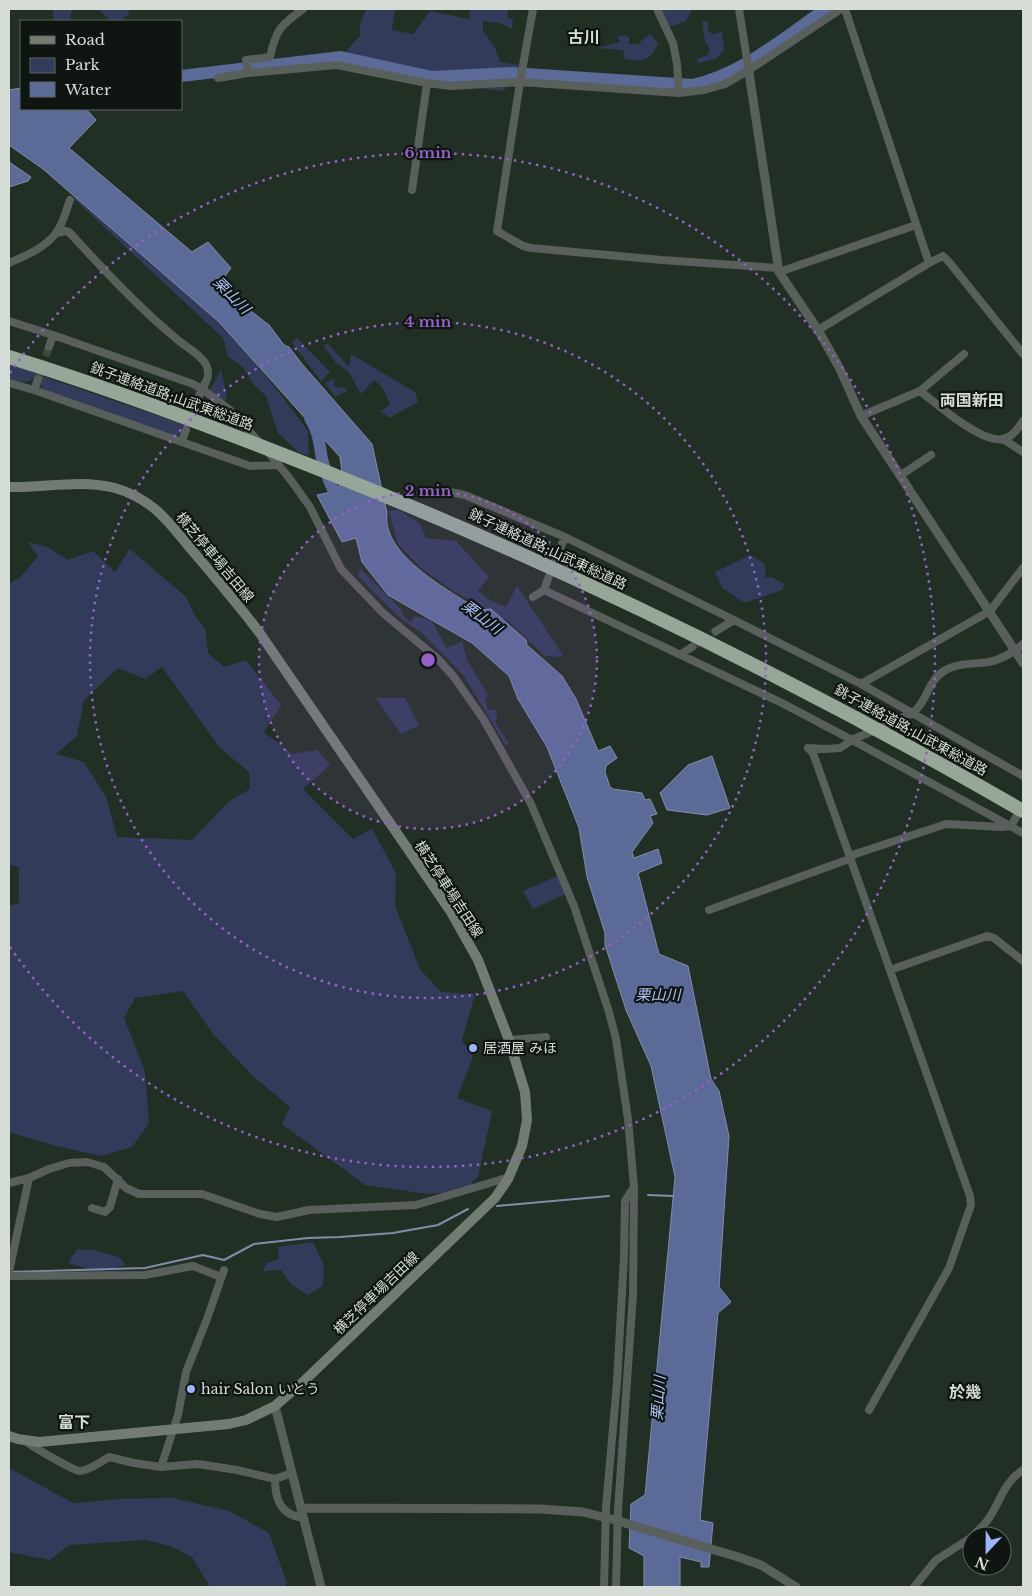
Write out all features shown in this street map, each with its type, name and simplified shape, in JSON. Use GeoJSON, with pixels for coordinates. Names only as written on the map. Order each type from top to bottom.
{"type":"FeatureCollection","features":[{"type":"Feature","properties":{"kind":"highway","name":"銚子連絡道路;山武東総道路"},"geometry":{"type":"LineString","coordinates":[[9,357],[109,390],[240,438],[386,496],[510,549],[673,624],[748,662],[889,736],[1020,814]]}},
{"type":"Feature","properties":{"kind":"main road","name":"横芝停車場吉田線"},"geometry":{"type":"LineString","coordinates":[[9,487],[83,484],[116,488],[146,502],[165,519],[259,632],[451,912],[478,960],[509,1040],[525,1092],[526,1120],[522,1146],[508,1179],[495,1198],[303,1382],[275,1406],[246,1420],[229,1424],[39,1442],[9,1436]]}},
{"type":"Feature","properties":{"kind":"street"},"geometry":{"type":"LineString","coordinates":[[248,73],[246,60],[270,57],[273,42],[283,23],[303,9]]}},
{"type":"Feature","properties":{"kind":"street"},"geometry":{"type":"LineString","coordinates":[[533,9],[497,231],[523,246],[779,270],[916,225]]}},
{"type":"Feature","properties":{"kind":"street"},"geometry":{"type":"LineString","coordinates":[[657,9],[672,43],[677,64],[679,93]]}},
{"type":"Feature","properties":{"kind":"street"},"geometry":{"type":"LineString","coordinates":[[738,9],[779,270],[818,330],[839,367],[861,416],[1023,663]]}},
{"type":"Feature","properties":{"kind":"street"},"geometry":{"type":"LineString","coordinates":[[218,78],[337,64],[427,83],[451,86],[520,82],[679,93],[704,90],[725,84],[748,65],[840,9]]}},
{"type":"Feature","properties":{"kind":"street"},"geometry":{"type":"LineString","coordinates":[[845,9],[929,263]]}},
{"type":"Feature","properties":{"kind":"street"},"geometry":{"type":"LineString","coordinates":[[412,190],[427,83]]}},
{"type":"Feature","properties":{"kind":"street"},"geometry":{"type":"LineString","coordinates":[[9,263],[29,254],[57,232],[70,200]]}},
{"type":"Feature","properties":{"kind":"street"},"geometry":{"type":"LineString","coordinates":[[57,232],[69,232],[90,257],[162,326],[203,360],[207,367],[208,377],[194,408]]}},
{"type":"Feature","properties":{"kind":"street"},"geometry":{"type":"LineString","coordinates":[[818,330],[943,256],[1023,354]]}},
{"type":"Feature","properties":{"kind":"street"},"geometry":{"type":"LineString","coordinates":[[9,321],[185,381],[202,389],[230,410],[279,465],[310,507],[341,569],[383,613],[438,658],[454,677],[484,720],[531,804],[574,906],[609,1012],[616,1039],[628,1119],[634,1187],[633,1295],[618,1510],[616,1587]]}},
{"type":"Feature","properties":{"kind":"street"},"geometry":{"type":"LineString","coordinates":[[49,347],[53,335]]}},
{"type":"Feature","properties":{"kind":"street"},"geometry":{"type":"LineString","coordinates":[[861,416],[920,391],[964,354]]}},
{"type":"Feature","properties":{"kind":"street"},"geometry":{"type":"LineString","coordinates":[[34,390],[38,379]]}},
{"type":"Feature","properties":{"kind":"street"},"geometry":{"type":"LineString","coordinates":[[9,382],[250,466],[279,465]]}},
{"type":"Feature","properties":{"kind":"street"},"geometry":{"type":"LineString","coordinates":[[920,391],[971,430],[996,439],[1003,439],[1013,434],[1023,421]]}},
{"type":"Feature","properties":{"kind":"street"},"geometry":{"type":"LineString","coordinates":[[182,441],[186,430]]}},
{"type":"Feature","properties":{"kind":"street"},"geometry":{"type":"LineString","coordinates":[[1003,439],[1023,452]]}},
{"type":"Feature","properties":{"kind":"street"},"geometry":{"type":"LineString","coordinates":[[901,475],[931,455]]}},
{"type":"Feature","properties":{"kind":"street"},"geometry":{"type":"LineString","coordinates":[[450,492],[465,495],[506,511],[565,537],[734,620],[861,684],[1023,776]]}},
{"type":"Feature","properties":{"kind":"street"},"geometry":{"type":"LineString","coordinates":[[556,558],[565,537]]}},
{"type":"Feature","properties":{"kind":"street"},"geometry":{"type":"LineString","coordinates":[[861,684],[990,611],[1023,568]]}},
{"type":"Feature","properties":{"kind":"street"},"geometry":{"type":"LineString","coordinates":[[533,597],[544,590],[549,576]]}},
{"type":"Feature","properties":{"kind":"street"},"geometry":{"type":"LineString","coordinates":[[544,590],[680,654],[852,740],[1023,833]]}},
{"type":"Feature","properties":{"kind":"street"},"geometry":{"type":"LineString","coordinates":[[716,631],[734,620]]}},
{"type":"Feature","properties":{"kind":"street"},"geometry":{"type":"LineString","coordinates":[[869,1410],[949,1268],[970,1205],[970,1196],[813,753],[808,748],[840,748],[852,740],[911,714],[916,711],[922,702],[934,678],[945,670],[963,664],[999,659],[1015,651],[1023,644]]}},
{"type":"Feature","properties":{"kind":"street"},"geometry":{"type":"LineString","coordinates":[[680,654],[692,646]]}},
{"type":"Feature","properties":{"kind":"street"},"geometry":{"type":"LineString","coordinates":[[709,910],[850,859],[855,854],[946,824],[1011,826],[1020,814]]}},
{"type":"Feature","properties":{"kind":"street"},"geometry":{"type":"LineString","coordinates":[[890,970],[986,936],[994,938],[1023,961]]}},
{"type":"Feature","properties":{"kind":"street"},"geometry":{"type":"LineString","coordinates":[[509,1040],[546,1036]]}},
{"type":"Feature","properties":{"kind":"street"},"geometry":{"type":"LineString","coordinates":[[9,1183],[63,1165],[87,1162],[104,1167],[126,1188],[139,1194],[202,1194],[260,1214],[277,1217],[309,1210],[416,1205],[508,1179]]}},
{"type":"Feature","properties":{"kind":"street"},"geometry":{"type":"LineString","coordinates":[[28,1178],[9,1273],[145,1275],[193,1266],[222,1273],[207,1319],[186,1372],[178,1415],[162,1467]]}},
{"type":"Feature","properties":{"kind":"street"},"geometry":{"type":"LineString","coordinates":[[92,1208],[105,1212],[110,1207],[118,1179]]}},
{"type":"Feature","properties":{"kind":"street"},"geometry":{"type":"LineString","coordinates":[[604,1587],[606,1508],[617,1382],[625,1201],[634,1187]]}},
{"type":"Feature","properties":{"kind":"street"},"geometry":{"type":"LineString","coordinates":[[275,1406],[320,1587]]}},
{"type":"Feature","properties":{"kind":"street"},"geometry":{"type":"LineString","coordinates":[[24,1440],[31,1446],[77,1471],[88,1469],[109,1457],[162,1467],[198,1464],[275,1479],[292,1473]]}},
{"type":"Feature","properties":{"kind":"street"},"geometry":{"type":"LineString","coordinates":[[982,1526],[987,1521],[1008,1482],[1023,1470]]}},
{"type":"Feature","properties":{"kind":"street"},"geometry":{"type":"LineString","coordinates":[[275,1479],[278,1504],[293,1517],[303,1518]]}},
{"type":"Feature","properties":{"kind":"street"},"geometry":{"type":"LineString","coordinates":[[301,1508],[568,1510],[599,1516],[745,1560],[761,1566],[796,1587]]}},
{"type":"Feature","properties":{"kind":"street"},"geometry":{"type":"LineString","coordinates":[[914,1587],[936,1560],[962,1543]]}},
{"type":"Feature","properties":{"kind":"green space"},"geometry":{"type":"Polygon","coordinates":[[[53,9],[72,9],[70,19],[54,20],[53,9]]]}},
{"type":"Feature","properties":{"kind":"green space"},"geometry":{"type":"Polygon","coordinates":[[[98,9],[127,9],[130,14],[121,20],[110,20],[98,9]]]}},
{"type":"Feature","properties":{"kind":"green space"},"geometry":{"type":"Polygon","coordinates":[[[366,9],[395,9],[392,30],[413,34],[430,11],[469,19],[470,9],[508,9],[507,17],[513,20],[512,29],[500,23],[483,21],[483,31],[494,46],[500,62],[519,65],[504,91],[429,82],[369,62],[346,52],[360,36],[360,25],[366,9]]]}},
{"type":"Feature","properties":{"kind":"green space"},"geometry":{"type":"Polygon","coordinates":[[[656,9],[692,9],[686,21],[664,29],[656,9]]]}},
{"type":"Feature","properties":{"kind":"green space"},"geometry":{"type":"Polygon","coordinates":[[[702,21],[708,22],[708,30],[712,34],[722,32],[724,50],[716,59],[698,63],[697,59],[707,55],[710,50],[705,42],[702,21]]]}},
{"type":"Feature","properties":{"kind":"green space"},"geometry":{"type":"Polygon","coordinates":[[[651,34],[658,44],[652,54],[645,59],[625,59],[623,50],[597,48],[620,43],[618,37],[624,35],[630,38],[629,44],[639,44],[651,34]]]}},
{"type":"Feature","properties":{"kind":"green space"},"geometry":{"type":"Polygon","coordinates":[[[73,198],[76,198],[91,209],[149,262],[164,272],[190,298],[207,308],[230,331],[308,431],[309,455],[299,453],[278,433],[266,396],[254,385],[243,367],[228,357],[223,338],[73,198]]]}},
{"type":"Feature","properties":{"kind":"green space"},"geometry":{"type":"Polygon","coordinates":[[[297,338],[330,372],[321,381],[292,343],[297,338]]]}},
{"type":"Feature","properties":{"kind":"green space"},"geometry":{"type":"Polygon","coordinates":[[[328,344],[349,367],[351,354],[415,392],[418,402],[389,418],[381,411],[390,404],[382,387],[374,380],[361,394],[348,371],[336,363],[323,345],[328,344]]]}},
{"type":"Feature","properties":{"kind":"green space"},"geometry":{"type":"Polygon","coordinates":[[[9,363],[36,373],[35,378],[22,382],[9,379],[9,363]]]}},
{"type":"Feature","properties":{"kind":"green space"},"geometry":{"type":"Polygon","coordinates":[[[221,370],[227,396],[224,401],[209,392],[221,370]]]}},
{"type":"Feature","properties":{"kind":"green space"},"geometry":{"type":"Polygon","coordinates":[[[42,376],[185,425],[182,433],[176,436],[45,391],[40,385],[42,376]]]}},
{"type":"Feature","properties":{"kind":"green space"},"geometry":{"type":"Polygon","coordinates":[[[334,379],[334,386],[345,388],[347,391],[335,397],[325,383],[334,379]]]}},
{"type":"Feature","properties":{"kind":"green space"},"geometry":{"type":"Polygon","coordinates":[[[399,510],[419,523],[426,538],[456,541],[489,577],[478,591],[491,601],[506,607],[517,586],[564,657],[545,656],[508,621],[453,591],[420,567],[398,544],[389,511],[399,510]]]}},
{"type":"Feature","properties":{"kind":"green space"},"geometry":{"type":"Polygon","coordinates":[[[28,542],[47,547],[68,560],[93,551],[115,572],[130,549],[186,597],[197,619],[205,628],[208,653],[224,667],[246,660],[281,705],[264,732],[292,754],[317,750],[330,765],[303,789],[353,839],[372,829],[396,873],[395,906],[420,969],[441,992],[475,994],[462,1040],[473,1057],[457,1098],[492,1111],[478,1177],[462,1192],[428,1194],[365,1185],[282,1124],[290,1107],[254,1077],[213,1034],[183,991],[135,998],[124,1018],[145,1071],[149,1123],[132,1147],[102,1156],[56,1146],[9,1132],[9,906],[19,903],[19,867],[9,865],[9,584],[19,578],[38,557],[28,542]],[[162,667],[145,679],[118,668],[84,700],[77,736],[56,754],[84,762],[106,797],[117,837],[192,840],[228,802],[250,789],[249,772],[220,748],[162,667]]]}},
{"type":"Feature","properties":{"kind":"green space"},"geometry":{"type":"Polygon","coordinates":[[[750,555],[764,563],[765,578],[771,577],[785,584],[782,590],[745,603],[722,588],[715,572],[750,555]]]}},
{"type":"Feature","properties":{"kind":"green space"},"geometry":{"type":"Polygon","coordinates":[[[360,569],[401,609],[404,617],[411,622],[414,616],[430,620],[447,648],[462,642],[467,660],[488,695],[485,699],[488,710],[497,710],[496,724],[509,743],[506,746],[464,676],[421,632],[400,618],[358,576],[360,569]]]}},
{"type":"Feature","properties":{"kind":"green space"},"geometry":{"type":"Polygon","coordinates":[[[376,698],[405,698],[419,725],[401,734],[376,698]]]}},
{"type":"Feature","properties":{"kind":"green space"},"geometry":{"type":"Polygon","coordinates":[[[557,876],[566,894],[533,909],[523,891],[557,876]]]}},
{"type":"Feature","properties":{"kind":"green space"},"geometry":{"type":"Polygon","coordinates":[[[313,1242],[324,1265],[323,1286],[307,1295],[290,1283],[281,1270],[263,1271],[267,1263],[279,1259],[278,1247],[313,1242]]]}},
{"type":"Feature","properties":{"kind":"green space"},"geometry":{"type":"Polygon","coordinates":[[[77,1249],[93,1250],[119,1257],[126,1265],[100,1272],[68,1263],[77,1249]]]}},
{"type":"Feature","properties":{"kind":"green space"},"geometry":{"type":"Polygon","coordinates":[[[9,1468],[73,1503],[121,1499],[173,1498],[229,1511],[269,1533],[287,1583],[285,1587],[210,1587],[192,1557],[170,1546],[145,1540],[69,1545],[50,1560],[9,1552],[9,1468]]]}},
{"type":"Feature","properties":{"kind":"water","name":"栗山川"},"geometry":{"type":"Polygon","coordinates":[[[20,88],[20,110],[87,110],[96,120],[69,148],[192,252],[208,242],[231,268],[222,280],[231,290],[230,295],[269,325],[284,345],[289,347],[372,444],[387,513],[388,528],[395,543],[406,557],[436,582],[479,610],[491,609],[562,676],[576,699],[598,751],[610,746],[617,758],[606,766],[605,772],[610,787],[642,793],[645,800],[650,799],[657,814],[650,816],[653,823],[632,852],[634,858],[658,849],[662,863],[638,873],[659,954],[688,966],[711,1079],[719,1091],[729,1136],[719,1287],[731,1302],[718,1313],[700,1520],[713,1523],[709,1567],[701,1567],[701,1562],[680,1557],[680,1587],[644,1587],[644,1556],[629,1548],[631,1504],[645,1495],[675,1177],[651,1066],[626,1010],[605,945],[605,933],[587,877],[579,828],[547,747],[518,699],[509,676],[472,643],[388,595],[362,562],[356,538],[342,542],[317,495],[336,491],[343,480],[340,457],[219,322],[43,169],[9,145],[9,90],[20,88]]]}},
{"type":"Feature","properties":{"kind":"water"},"geometry":{"type":"Polygon","coordinates":[[[9,162],[31,177],[28,181],[9,187],[9,162]]]}},
{"type":"Feature","properties":{"kind":"water"},"geometry":{"type":"Polygon","coordinates":[[[712,756],[730,808],[707,815],[667,810],[660,793],[688,765],[712,756]]]}},
{"type":"Feature","properties":{"kind":"waterway"},"geometry":{"type":"LineString","coordinates":[[182,76],[341,57],[432,77],[511,73],[692,85],[711,80],[746,64],[826,9]]}},
{"type":"Feature","properties":{"kind":"waterway","name":"栗山川"},"geometry":{"type":"LineString","coordinates":[[310,418],[317,433],[328,477],[342,506]]}},
{"type":"Feature","properties":{"kind":"waterway"},"geometry":{"type":"LineString","coordinates":[[648,1195],[673,1196]]}},
{"type":"Feature","properties":{"kind":"waterway"},"geometry":{"type":"LineString","coordinates":[[497,1206],[609,1196]]}},
{"type":"Feature","properties":{"kind":"waterway"},"geometry":{"type":"LineString","coordinates":[[11,1272],[145,1268],[203,1255],[224,1260],[254,1244],[308,1238],[393,1233],[438,1225],[468,1209]]}},
{"type":"Feature","properties":{"kind":"tunnel"},"geometry":{"type":"LineString","coordinates":[[38,379],[49,347]]}},
{"type":"Feature","properties":{"kind":"tunnel"},"geometry":{"type":"LineString","coordinates":[[692,647],[716,631]]}},
{"type":"Feature","properties":{"kind":"place","name":"居酒屋 みほ"},"geometry":{"type":"Point","coordinates":[473,1048]}},
{"type":"Feature","properties":{"kind":"place","name":"hair Salon いとう"},"geometry":{"type":"Point","coordinates":[191,1389]}},
{"type":"Feature","properties":{"kind":"district","name":"古川"},"geometry":{"type":"Point","coordinates":[584,37]}},
{"type":"Feature","properties":{"kind":"district","name":"両国新田"},"geometry":{"type":"Point","coordinates":[972,400]}},
{"type":"Feature","properties":{"kind":"district","name":"於幾"},"geometry":{"type":"Point","coordinates":[965,1392]}},
{"type":"Feature","properties":{"kind":"district","name":"富下"},"geometry":{"type":"Point","coordinates":[74,1422]}}]}
